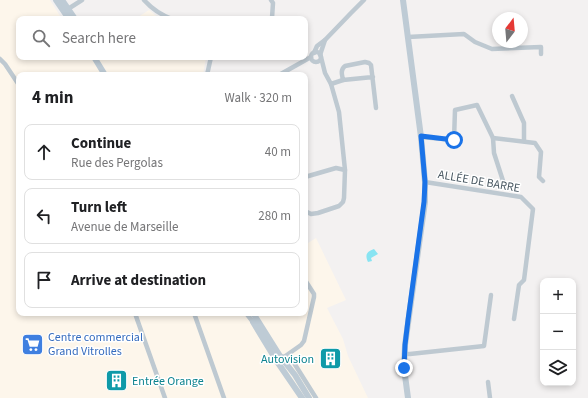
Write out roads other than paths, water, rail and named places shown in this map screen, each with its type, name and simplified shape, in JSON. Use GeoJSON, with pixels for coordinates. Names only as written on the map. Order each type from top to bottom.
{"type":"FeatureCollection","features":[{"type":"Feature","properties":{"kind":"street"},"geometry":{"type":"LineString","coordinates":[[56,0],[67,16]]}},
{"type":"Feature","properties":{"kind":"street"},"geometry":{"type":"LineString","coordinates":[[62,0],[72,16]]}},
{"type":"Feature","properties":{"kind":"street"},"geometry":{"type":"LineString","coordinates":[[68,9],[82,0]]}},
{"type":"Feature","properties":{"kind":"street"},"geometry":{"type":"LineString","coordinates":[[144,0],[151,7],[166,16]]}},
{"type":"Feature","properties":{"kind":"street"},"geometry":{"type":"LineString","coordinates":[[271,0],[273,3],[272,16]]}},
{"type":"Feature","properties":{"kind":"street"},"geometry":{"type":"LineString","coordinates":[[308,59],[314,53],[316,46],[325,40],[364,0]]}},
{"type":"Feature","properties":{"kind":"street"},"geometry":{"type":"LineString","coordinates":[[403,0],[421,136],[425,182],[423,216],[404,354],[408,398]]}},
{"type":"Feature","properties":{"kind":"street"},"geometry":{"type":"LineString","coordinates":[[408,37],[464,34],[475,42],[492,49],[541,47],[541,54]]}},
{"type":"Feature","properties":{"kind":"street"},"geometry":{"type":"LineString","coordinates":[[316,63],[320,60],[325,40]]}},
{"type":"Feature","properties":{"kind":"street"},"geometry":{"type":"LineString","coordinates":[[308,212],[311,214],[318,213],[339,206],[343,202],[346,170],[339,112],[331,84],[325,73],[320,56],[316,52],[314,53]]}},
{"type":"Feature","properties":{"kind":"street"},"geometry":{"type":"LineString","coordinates":[[311,57],[313,62],[316,63],[325,73]]}},
{"type":"Feature","properties":{"kind":"street"},"geometry":{"type":"LineString","coordinates":[[0,59],[16,80]]}},
{"type":"Feature","properties":{"kind":"street"},"geometry":{"type":"LineString","coordinates":[[96,60],[104,72]]}},
{"type":"Feature","properties":{"kind":"street"},"geometry":{"type":"LineString","coordinates":[[208,72],[210,60]]}},
{"type":"Feature","properties":{"kind":"street"},"geometry":{"type":"LineString","coordinates":[[284,72],[306,60]]}},
{"type":"Feature","properties":{"kind":"street"},"geometry":{"type":"LineString","coordinates":[[343,80],[342,71],[345,66],[365,62],[369,63],[371,65],[373,77],[376,108]]}},
{"type":"Feature","properties":{"kind":"street"},"geometry":{"type":"LineString","coordinates":[[331,84],[343,80],[373,77]]}},
{"type":"Feature","properties":{"kind":"street"},"geometry":{"type":"LineString","coordinates":[[512,96],[524,123],[524,141]]}},
{"type":"Feature","properties":{"kind":"street"},"geometry":{"type":"LineString","coordinates":[[421,136],[454,140],[455,110],[477,105],[493,138],[494,153],[504,184]]}},
{"type":"Feature","properties":{"kind":"street"},"geometry":{"type":"LineString","coordinates":[[493,138],[535,143],[541,152],[539,177],[543,181]]}},
{"type":"Feature","properties":{"kind":"street"},"geometry":{"type":"LineString","coordinates":[[308,176],[336,168],[346,170]]}},
{"type":"Feature","properties":{"kind":"street","name":"ALLÉE DE BARRE"},"geometry":{"type":"LineString","coordinates":[[425,182],[521,196],[533,209],[524,280],[519,285],[514,319]]}},
{"type":"Feature","properties":{"kind":"street"},"geometry":{"type":"LineString","coordinates":[[280,356],[284,357],[303,343],[314,297],[314,294],[308,285]]}},
{"type":"Feature","properties":{"kind":"street"},"geometry":{"type":"LineString","coordinates":[[404,354],[484,346],[491,295]]}},
{"type":"Feature","properties":{"kind":"street"},"geometry":{"type":"LineString","coordinates":[[136,316],[165,398]]}},
{"type":"Feature","properties":{"kind":"street"},"geometry":{"type":"LineString","coordinates":[[195,316],[224,398]]}},
{"type":"Feature","properties":{"kind":"street"},"geometry":{"type":"LineString","coordinates":[[248,316],[302,398]]}},
{"type":"Feature","properties":{"kind":"street"},"geometry":{"type":"LineString","coordinates":[[255,316],[309,398]]}},
{"type":"Feature","properties":{"kind":"street"},"geometry":{"type":"LineString","coordinates":[[294,350],[291,363],[295,375]]}},
{"type":"Feature","properties":{"kind":"street"},"geometry":{"type":"LineString","coordinates":[[280,356],[287,374]]}},
{"type":"Feature","properties":{"kind":"street"},"geometry":{"type":"LineString","coordinates":[[292,358],[316,398]]}},
{"type":"Feature","properties":{"kind":"street"},"geometry":{"type":"LineString","coordinates":[[488,382],[490,398]]}},
{"type":"Feature","properties":{"kind":"water"},"geometry":{"type":"Polygon","coordinates":[[[374,249],[378,254],[371,258],[372,261],[368,262],[367,254],[369,251],[374,249]]]}},
{"type":"Feature","properties":{"kind":"place","name":"Centre commercial Grand Vitrolles"},"geometry":{"type":"Point","coordinates":[32,344]}},
{"type":"Feature","properties":{"kind":"place","name":"Autovision"},"geometry":{"type":"Point","coordinates":[330,359]}},
{"type":"Feature","properties":{"kind":"place","name":"Entrée Orange"},"geometry":{"type":"Point","coordinates":[116,381]}}]}
